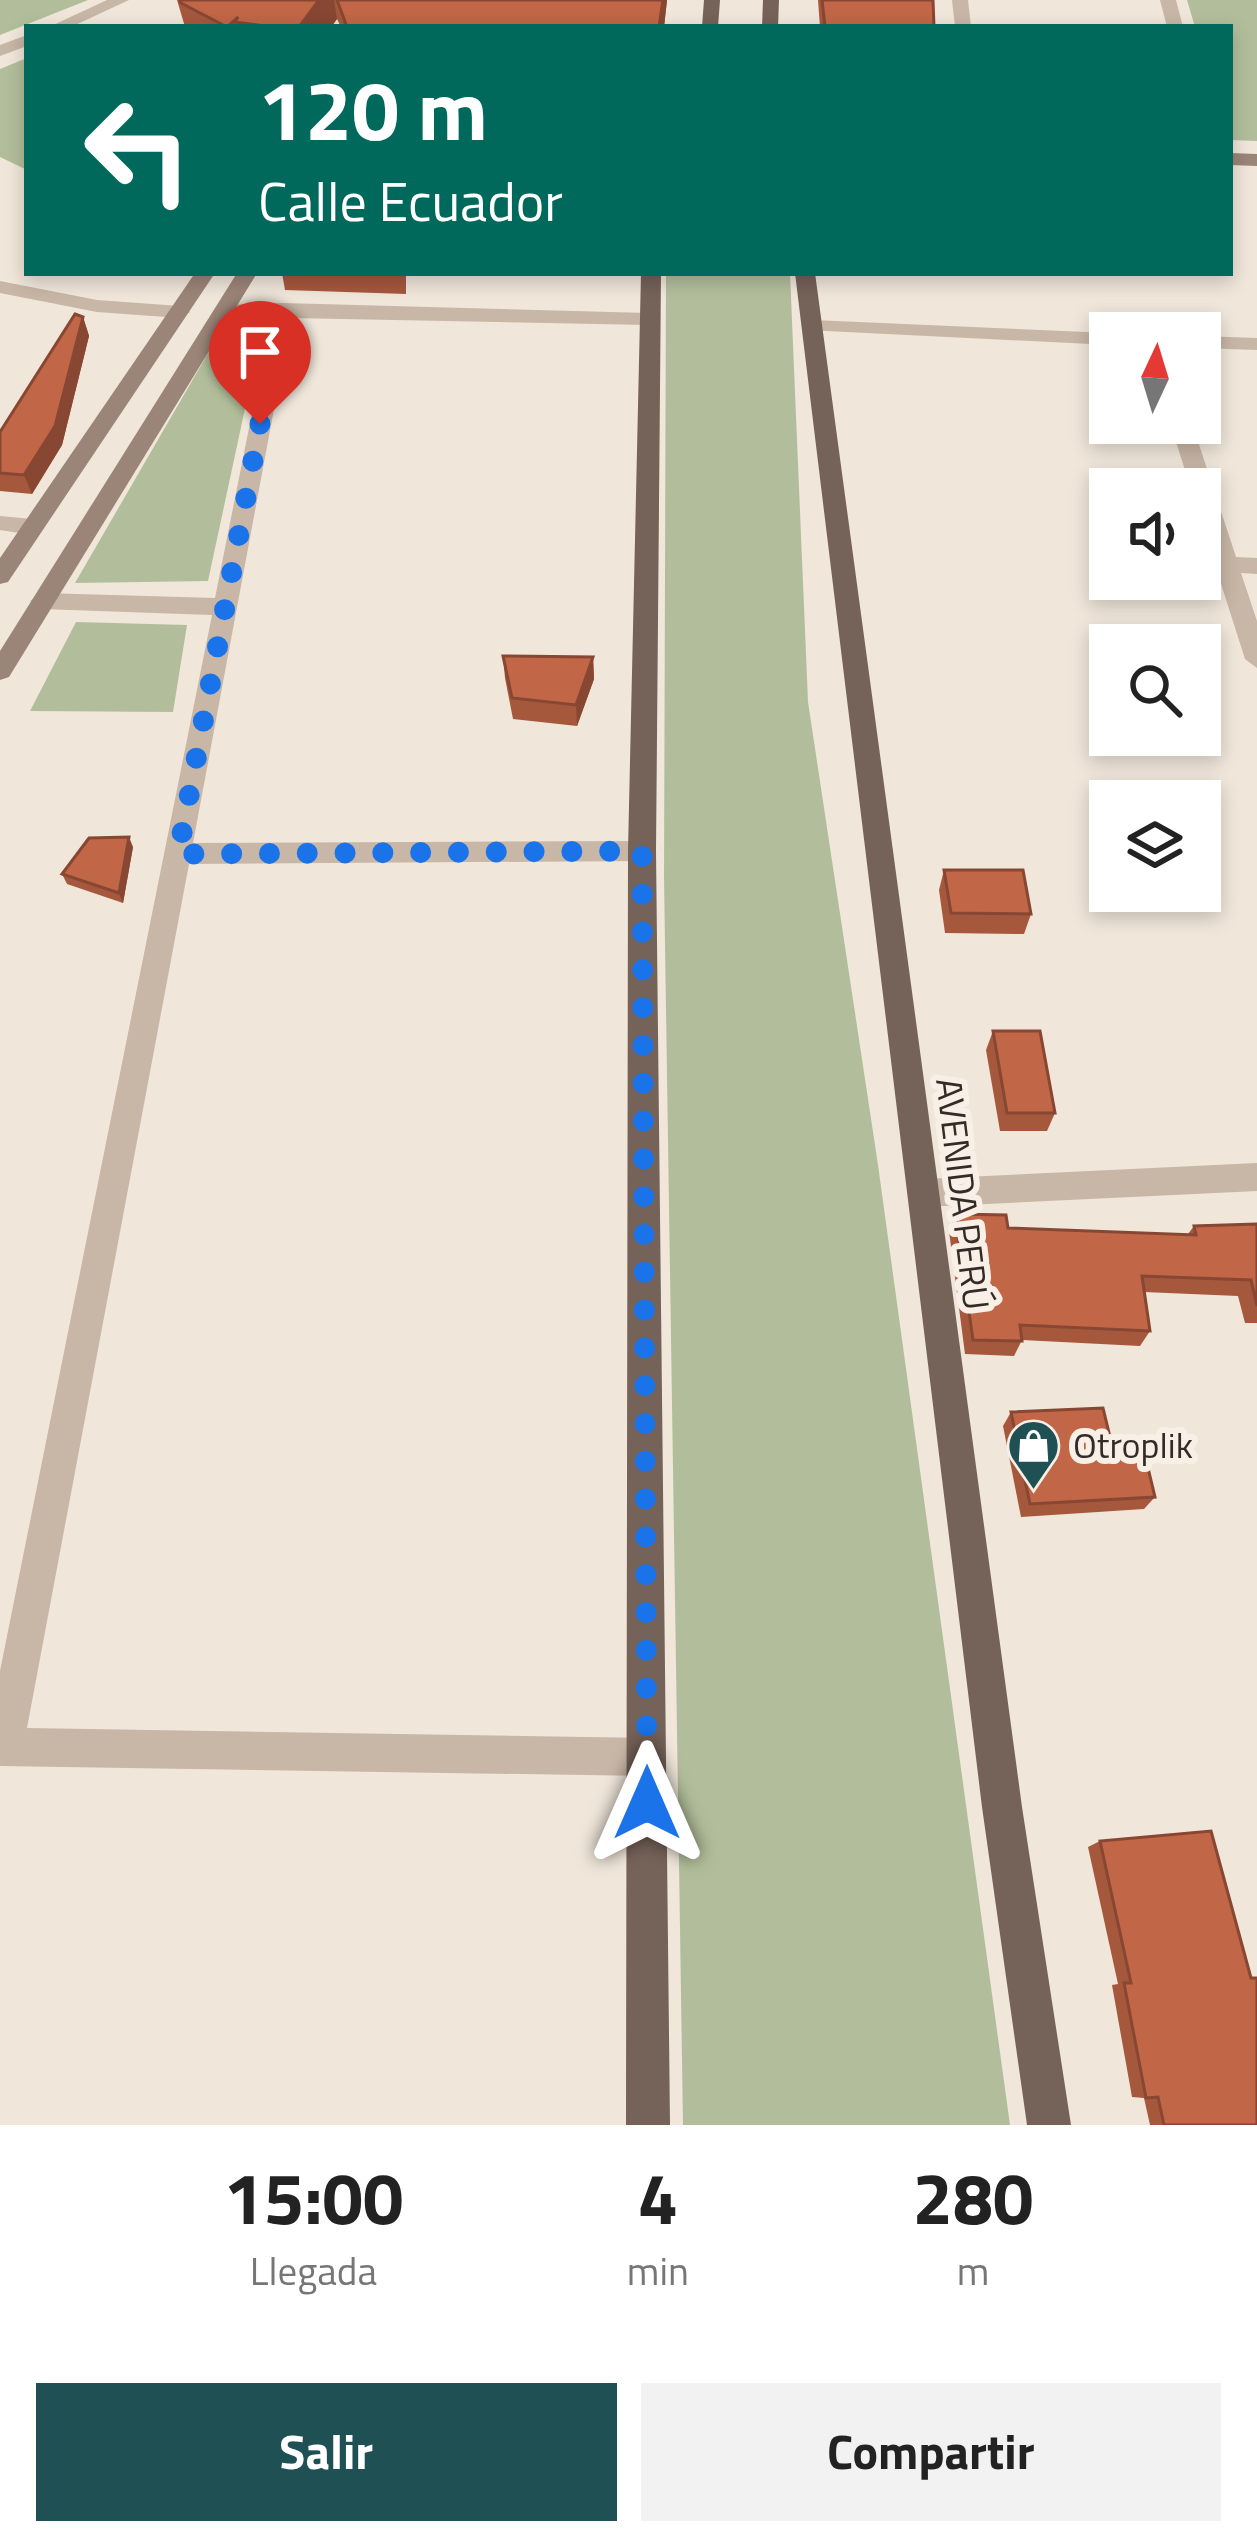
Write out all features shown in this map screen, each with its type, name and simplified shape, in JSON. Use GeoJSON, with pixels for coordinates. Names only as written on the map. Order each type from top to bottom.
{"type":"FeatureCollection","features":[{"type":"Feature","properties":{"kind":"main road"},"geometry":{"type":"LineString","coordinates":[[0,576],[203,276]]}},
{"type":"Feature","properties":{"kind":"main road"},"geometry":{"type":"LineString","coordinates":[[0,671],[245,276]]}},
{"type":"Feature","properties":{"kind":"main road"},"geometry":{"type":"LineString","coordinates":[[649,2125],[642,851],[651,276]]}},
{"type":"Feature","properties":{"kind":"main road","name":"AVENIDA PERÚ"},"geometry":{"type":"LineString","coordinates":[[805,276],[1001,1807],[1049,2125]]}},
{"type":"Feature","properties":{"kind":"street"},"geometry":{"type":"LineString","coordinates":[[64,24],[121,0]]}},
{"type":"Feature","properties":{"kind":"street"},"geometry":{"type":"LineString","coordinates":[[0,287],[97,306],[180,313]]}},
{"type":"Feature","properties":{"kind":"street"},"geometry":{"type":"LineString","coordinates":[[283,309],[2,1747],[647,1757]]}},
{"type":"Feature","properties":{"kind":"street"},"geometry":{"type":"LineString","coordinates":[[224,311],[648,319]]}},
{"type":"Feature","properties":{"kind":"street"},"geometry":{"type":"LineString","coordinates":[[813,326],[1089,338]]}},
{"type":"Feature","properties":{"kind":"street"},"geometry":{"type":"LineString","coordinates":[[1221,343],[1257,344]]}},
{"type":"Feature","properties":{"kind":"street"},"geometry":{"type":"LineString","coordinates":[[1188,444],[1257,659]]}},
{"type":"Feature","properties":{"kind":"street"},"geometry":{"type":"LineString","coordinates":[[0,523],[32,527]]}},
{"type":"Feature","properties":{"kind":"street"},"geometry":{"type":"LineString","coordinates":[[1227,565],[1257,566]]}},
{"type":"Feature","properties":{"kind":"street"},"geometry":{"type":"LineString","coordinates":[[42,601],[225,607]]}},
{"type":"Feature","properties":{"kind":"street"},"geometry":{"type":"LineString","coordinates":[[178,854],[642,851]]}},
{"type":"Feature","properties":{"kind":"street"},"geometry":{"type":"LineString","coordinates":[[923,1192],[1257,1178]]}},
{"type":"Feature","properties":{"kind":"green space"},"geometry":{"type":"Polygon","coordinates":[[[0,0],[88,0],[24,24],[0,35],[0,0]]]}},
{"type":"Feature","properties":{"kind":"green space"},"geometry":{"type":"Polygon","coordinates":[[[1187,0],[1257,0],[1257,141],[1233,140],[1233,24],[1194,24],[1187,0]]]}},
{"type":"Feature","properties":{"kind":"green space"},"geometry":{"type":"Polygon","coordinates":[[[24,59],[24,169],[0,157],[0,69],[24,59]]]}},
{"type":"Feature","properties":{"kind":"green space"},"geometry":{"type":"Polygon","coordinates":[[[666,276],[790,276],[808,702],[878,1165],[1010,2125],[683,2125],[664,878],[666,276]]]}},
{"type":"Feature","properties":{"kind":"green space"},"geometry":{"type":"Polygon","coordinates":[[[229,317],[264,320],[208,581],[75,583],[229,317]]]}},
{"type":"Feature","properties":{"kind":"green space"},"geometry":{"type":"Polygon","coordinates":[[[76,622],[187,625],[173,712],[30,711],[76,622]]]}},
{"type":"Feature","properties":{"kind":"building"},"geometry":{"type":"Polygon","coordinates":[[[319,0],[301,24],[235,22],[238,17],[221,24],[181,3],[319,0]]]}},
{"type":"Feature","properties":{"kind":"building"},"geometry":{"type":"Polygon","coordinates":[[[337,0],[663,0],[659,24],[346,24],[337,0]]]}},
{"type":"Feature","properties":{"kind":"building"},"geometry":{"type":"Polygon","coordinates":[[[822,0],[933,0],[934,24],[825,24],[822,0]]]}},
{"type":"Feature","properties":{"kind":"building"},"geometry":{"type":"Polygon","coordinates":[[[75,314],[83,317],[55,426],[24,475],[0,473],[0,432],[75,314]]]}},
{"type":"Feature","properties":{"kind":"building"},"geometry":{"type":"Polygon","coordinates":[[[503,656],[593,657],[576,705],[512,698],[503,656]]]}},
{"type":"Feature","properties":{"kind":"building"},"geometry":{"type":"Polygon","coordinates":[[[129,837],[119,893],[62,874],[89,838],[129,837]]]}},
{"type":"Feature","properties":{"kind":"building"},"geometry":{"type":"Polygon","coordinates":[[[944,870],[1023,870],[1031,914],[951,913],[944,870]]]}},
{"type":"Feature","properties":{"kind":"building"},"geometry":{"type":"Polygon","coordinates":[[[993,1031],[1040,1031],[1055,1113],[1007,1113],[993,1031]]]}},
{"type":"Feature","properties":{"kind":"building"},"geometry":{"type":"Polygon","coordinates":[[[955,1214],[1006,1215],[1008,1228],[1196,1235],[1194,1226],[1257,1224],[1257,1306],[1251,1280],[1142,1276],[1150,1331],[1020,1325],[1022,1341],[973,1340],[955,1214]]]}},
{"type":"Feature","properties":{"kind":"building"},"geometry":{"type":"Polygon","coordinates":[[[1103,1408],[1112,1445],[1142,1443],[1155,1497],[1030,1504],[1011,1412],[1103,1408]]]}},
{"type":"Feature","properties":{"kind":"building"},"geometry":{"type":"Polygon","coordinates":[[[1211,1831],[1251,1978],[1257,1978],[1257,2125],[1164,2125],[1158,2097],[1146,2098],[1124,1983],[1131,1983],[1100,1841],[1211,1831]]]}},
{"type":"Feature","properties":{"kind":"place","name":"Otroplik"},"geometry":{"type":"Point","coordinates":[1034,1491]}},
{"type":"Feature","properties":{"kind":"route"},"geometry":{"type":"LineString","coordinates":[[260,424],[178,854],[642,851],[647,1803]]}}]}
